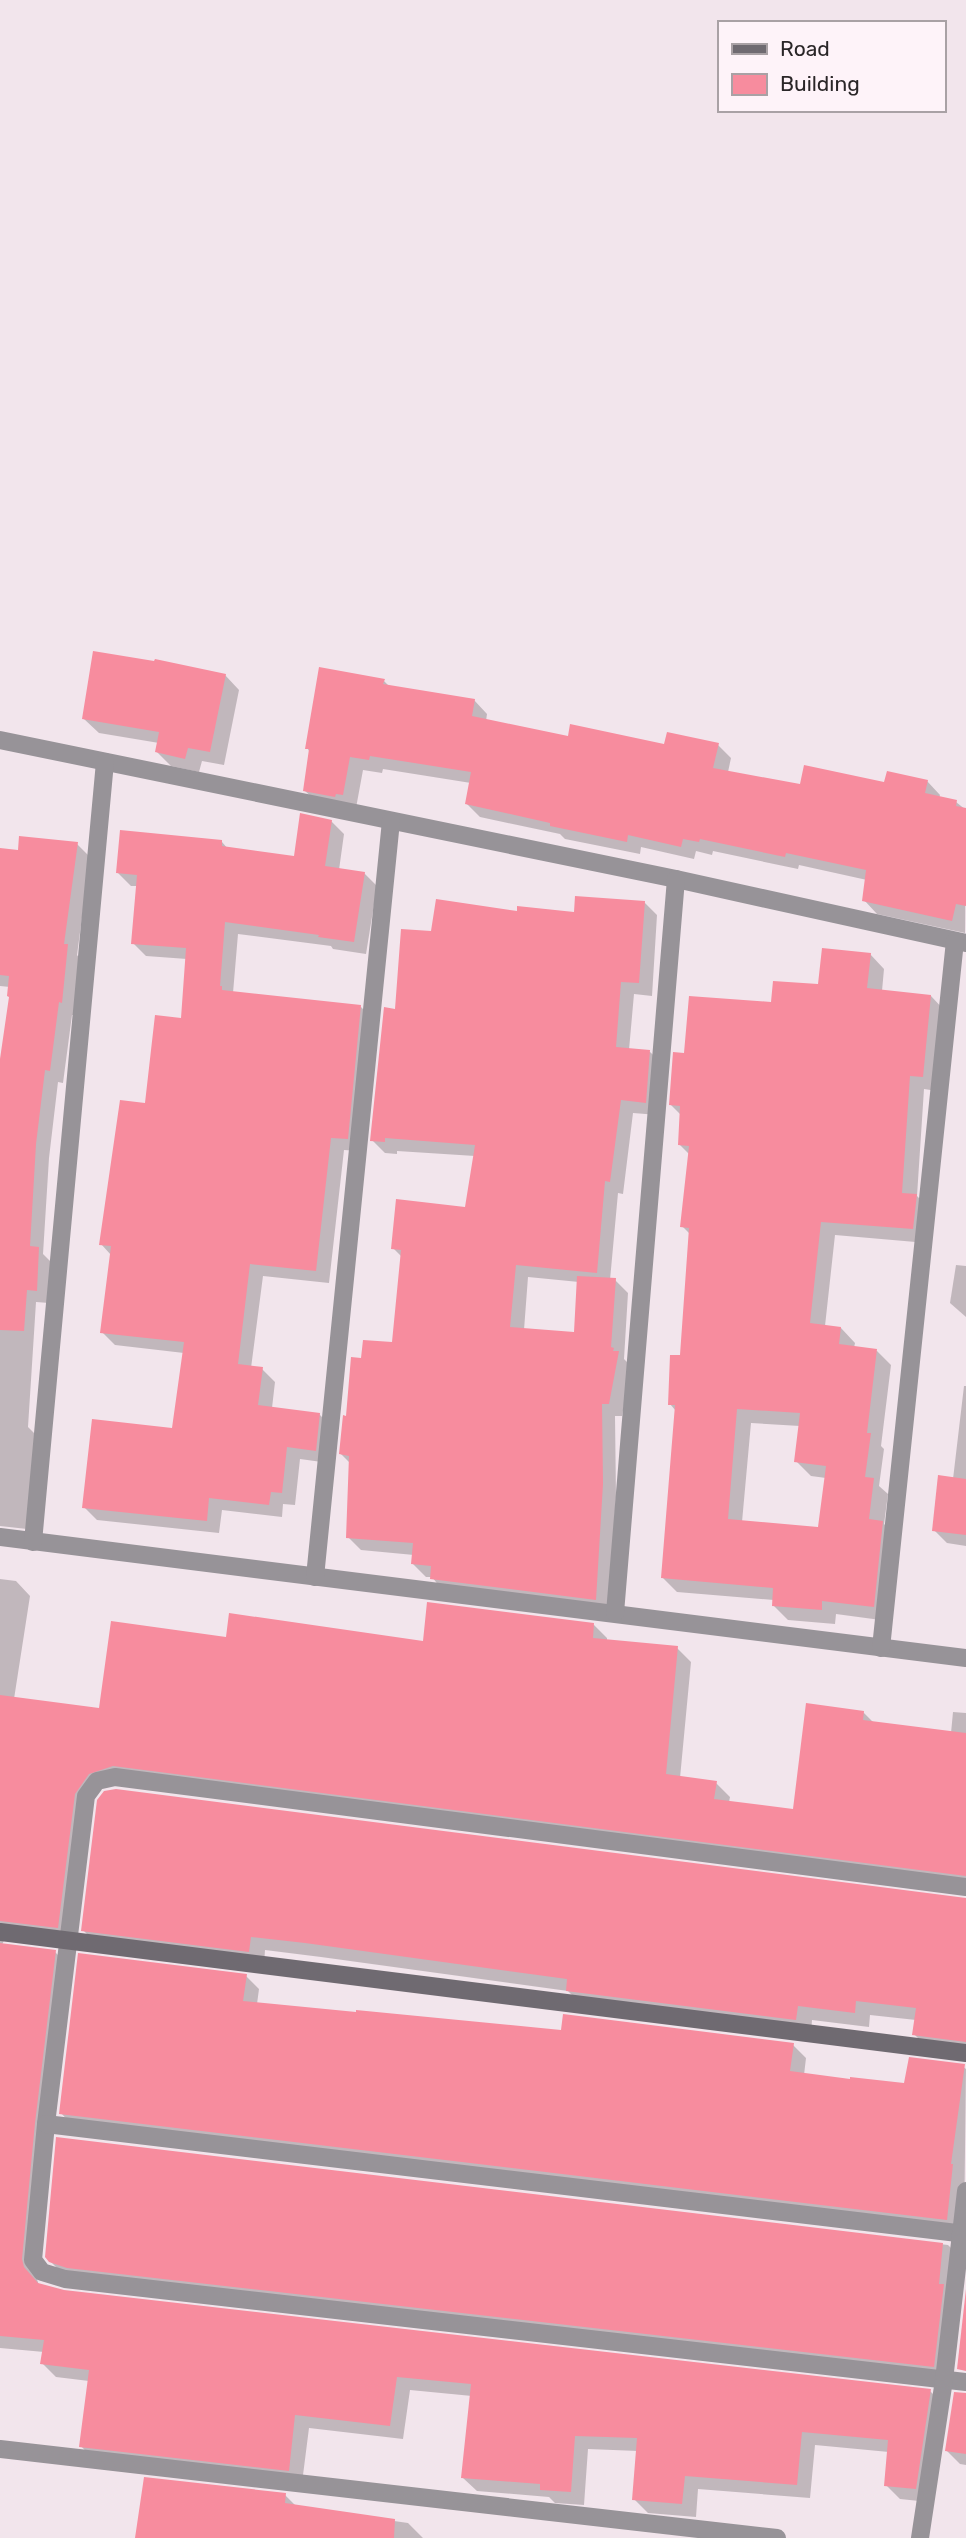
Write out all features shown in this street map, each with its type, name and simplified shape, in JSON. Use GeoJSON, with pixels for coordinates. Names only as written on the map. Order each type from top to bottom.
{"type":"FeatureCollection","features":[{"type":"Feature","properties":{"kind":"street"},"geometry":{"type":"LineString","coordinates":[[0,740],[676,879],[961,942],[881,1648]]}},
{"type":"Feature","properties":{"kind":"street"},"geometry":{"type":"LineString","coordinates":[[33,1542],[105,762]]}},
{"type":"Feature","properties":{"kind":"street"},"geometry":{"type":"LineString","coordinates":[[315,1577],[391,821]]}},
{"type":"Feature","properties":{"kind":"street"},"geometry":{"type":"LineString","coordinates":[[615,1613],[676,879]]}},
{"type":"Feature","properties":{"kind":"street"},"geometry":{"type":"LineString","coordinates":[[0,1537],[966,1658]]}},
{"type":"Feature","properties":{"kind":"street"},"geometry":{"type":"LineString","coordinates":[[966,1887],[115,1777],[97,1781],[86,1796],[46,2124],[33,2260],[42,2272],[65,2279],[966,2382]]}},
{"type":"Feature","properties":{"kind":"street"},"geometry":{"type":"LineString","coordinates":[[0,1932],[966,2053]]}},
{"type":"Feature","properties":{"kind":"street"},"geometry":{"type":"LineString","coordinates":[[46,2124],[963,2234]]}},
{"type":"Feature","properties":{"kind":"street"},"geometry":{"type":"LineString","coordinates":[[920,2538],[944,2380],[966,2191]]}},
{"type":"Feature","properties":{"kind":"street"},"geometry":{"type":"LineString","coordinates":[[0,2449],[777,2538]]}},
{"type":"Feature","properties":{"kind":"building"},"geometry":{"type":"Polygon","coordinates":[[[93,651],[154,661],[155,659],[226,674],[210,752],[188,748],[185,759],[155,752],[159,732],[82,719],[93,651]]]}},
{"type":"Feature","properties":{"kind":"building"},"geometry":{"type":"Polygon","coordinates":[[[319,667],[385,679],[383,684],[475,699],[472,716],[568,736],[570,724],[664,744],[667,732],[719,743],[713,768],[800,784],[804,765],[884,782],[887,771],[928,780],[925,793],[957,800],[956,806],[966,808],[966,906],[956,904],[952,921],[862,901],[866,870],[700,839],[699,842],[683,839],[681,847],[628,835],[627,842],[465,804],[471,772],[370,756],[369,760],[350,757],[343,795],[336,794],[335,797],[303,791],[309,749],[305,749],[319,667]]]}},
{"type":"Feature","properties":{"kind":"building"},"geometry":{"type":"Polygon","coordinates":[[[300,813],[332,820],[325,866],[365,872],[354,942],[225,922],[220,986],[222,990],[361,1005],[348,1139],[331,1138],[316,1271],[250,1264],[238,1364],[263,1367],[258,1405],[320,1413],[316,1451],[287,1447],[282,1493],[271,1492],[269,1505],[209,1498],[207,1521],[82,1508],[92,1419],[172,1428],[184,1342],[100,1333],[111,1246],[99,1245],[120,1100],[145,1103],[155,1015],[181,1018],[186,948],[131,944],[137,875],[116,873],[120,830],[222,840],[222,846],[294,856],[300,813]]]}},
{"type":"Feature","properties":{"kind":"building"},"geometry":{"type":"Polygon","coordinates":[[[19,836],[78,842],[64,944],[68,944],[62,1003],[59,1002],[50,1071],[45,1070],[36,1144],[30,1246],[39,1247],[37,1291],[27,1290],[24,1331],[0,1330],[0,1059],[9,997],[9,976],[0,975],[0,848],[18,850],[19,836]]]}},
{"type":"Feature","properties":{"kind":"building"},"geometry":{"type":"Polygon","coordinates":[[[575,896],[645,901],[639,983],[621,982],[616,1047],[650,1050],[646,1103],[621,1100],[610,1182],[605,1181],[597,1273],[516,1265],[510,1327],[574,1332],[577,1276],[616,1278],[611,1347],[614,1348],[613,1351],[619,1351],[609,1404],[602,1404],[603,1484],[596,1600],[430,1579],[431,1566],[411,1564],[413,1543],[346,1538],[349,1456],[339,1454],[343,1415],[346,1416],[351,1357],[361,1358],[363,1340],[392,1342],[401,1250],[391,1249],[396,1199],[465,1207],[475,1145],[385,1138],[385,1142],[370,1141],[384,1007],[395,1009],[401,929],[431,931],[436,899],[517,911],[517,906],[574,912],[575,896]]]}},
{"type":"Feature","properties":{"kind":"building"},"geometry":{"type":"Polygon","coordinates":[[[822,948],[871,953],[867,988],[931,995],[923,1077],[910,1076],[902,1193],[917,1194],[913,1229],[821,1222],[810,1323],[841,1327],[839,1344],[877,1349],[867,1433],[871,1433],[865,1477],[874,1478],[869,1519],[883,1521],[874,1607],[822,1601],[822,1610],[772,1606],[773,1588],[661,1578],[675,1405],[668,1405],[670,1355],[680,1355],[689,1228],[680,1227],[689,1146],[678,1145],[680,1106],[669,1105],[673,1052],[684,1053],[689,996],[771,1002],[773,981],[818,984],[822,948]],[[737,1409],[728,1519],[818,1527],[826,1466],[794,1462],[800,1413],[737,1409]]]}},
{"type":"Feature","properties":{"kind":"building"},"geometry":{"type":"Polygon","coordinates":[[[938,1475],[966,1479],[966,1535],[932,1531],[938,1475]]]}},
{"type":"Feature","properties":{"kind":"building"},"geometry":{"type":"Polygon","coordinates":[[[427,1602],[594,1623],[593,1638],[678,1646],[666,1774],[717,1781],[714,1799],[793,1809],[806,1703],[864,1711],[863,1720],[966,1733],[966,1876],[113,1766],[89,1774],[75,1794],[58,1928],[0,1921],[0,1695],[99,1708],[111,1621],[226,1637],[229,1613],[423,1641],[427,1602]]]}},
{"type":"Feature","properties":{"kind":"building"},"geometry":{"type":"Polygon","coordinates":[[[116,1789],[966,1898],[966,2042],[912,2035],[916,2008],[856,2001],[855,2013],[798,2006],[796,2020],[566,1991],[567,1979],[305,1943],[251,1937],[249,1952],[81,1931],[97,1800],[104,1791],[116,1789]]]}},
{"type":"Feature","properties":{"kind":"building"},"geometry":{"type":"Polygon","coordinates":[[[0,1943],[56,1950],[22,2259],[24,2267],[38,2283],[64,2290],[931,2389],[916,2489],[884,2486],[888,2440],[802,2432],[797,2485],[685,2476],[682,2504],[632,2500],[637,2438],[575,2436],[571,2492],[540,2490],[540,2484],[461,2478],[471,2384],[397,2377],[390,2426],[295,2415],[289,2471],[79,2447],[89,2370],[40,2364],[44,2340],[0,2336],[0,1943]]]}},
{"type":"Feature","properties":{"kind":"building"},"geometry":{"type":"Polygon","coordinates":[[[78,1953],[247,1974],[243,2001],[561,2030],[563,2014],[794,2043],[790,2071],[850,2079],[904,2083],[909,2057],[965,2064],[951,2164],[947,2220],[59,2114],[78,1953]]]}},
{"type":"Feature","properties":{"kind":"building"},"geometry":{"type":"Polygon","coordinates":[[[56,2137],[943,2243],[939,2284],[944,2284],[934,2367],[67,2268],[49,2262],[45,2257],[56,2137]]]}},
{"type":"Feature","properties":{"kind":"building"},"geometry":{"type":"Polygon","coordinates":[[[966,2289],[966,2371],[957,2369],[966,2289]]]}},
{"type":"Feature","properties":{"kind":"building"},"geometry":{"type":"Polygon","coordinates":[[[954,2392],[966,2393],[966,2454],[945,2451],[954,2392]]]}},
{"type":"Feature","properties":{"kind":"building"},"geometry":{"type":"Polygon","coordinates":[[[144,2477],[286,2493],[285,2503],[395,2519],[394,2538],[135,2538],[144,2477]]]}}]}
